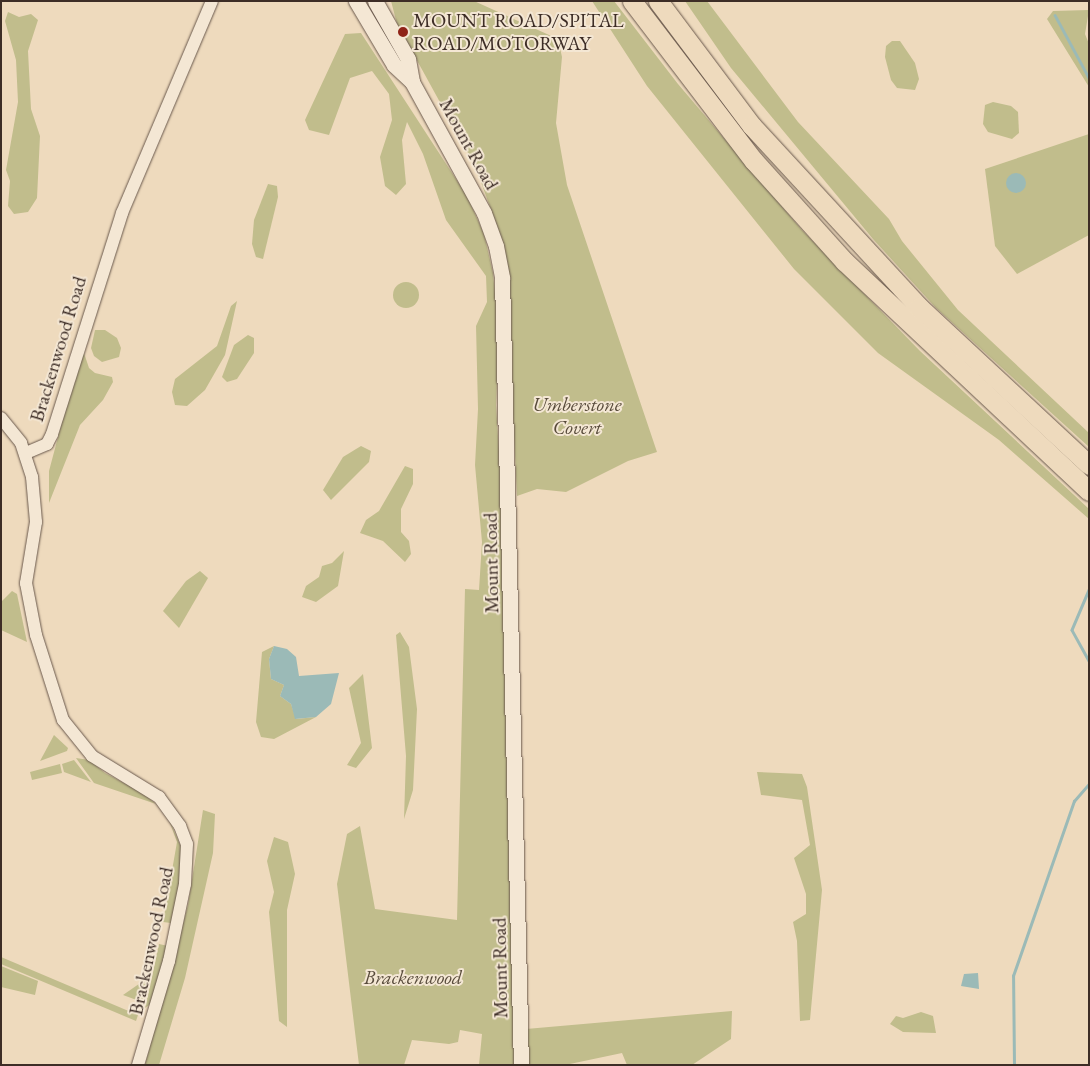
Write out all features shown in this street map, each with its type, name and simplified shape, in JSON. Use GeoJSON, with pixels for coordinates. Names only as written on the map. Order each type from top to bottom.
{"type":"FeatureCollection","features":[{"type":"Feature","properties":{"kind":"highway"},"geometry":{"type":"LineString","coordinates":[[630,1],[754,161],[844,261],[1089,492]]}},
{"type":"Feature","properties":{"kind":"highway"},"geometry":{"type":"LineString","coordinates":[[658,1],[752,126],[919,307],[1089,465]]}},
{"type":"Feature","properties":{"kind":"highway"},"geometry":{"type":"LineString","coordinates":[[674,1],[752,126]]}},
{"type":"Feature","properties":{"kind":"main road","name":"Mount Road"},"geometry":{"type":"LineString","coordinates":[[356,1],[394,65],[412,82],[484,213],[496,246],[502,278],[521,1065]]}},
{"type":"Feature","properties":{"kind":"main road","name":"Mount Road"},"geometry":{"type":"LineString","coordinates":[[375,1],[408,59],[412,82]]}},
{"type":"Feature","properties":{"kind":"street","name":"Brackenwood Road"},"geometry":{"type":"LineString","coordinates":[[138,1065],[169,961],[184,884],[187,844],[180,826],[159,798],[92,756],[64,720],[51,691],[26,583],[36,522],[36,497],[26,453],[47,444],[52,434],[122,213],[212,1]]}},
{"type":"Feature","properties":{"kind":"street"},"geometry":{"type":"LineString","coordinates":[[1,418],[26,453]]}},
{"type":"Feature","properties":{"kind":"green space","name":"Umberstone Covert"},"geometry":{"type":"Polygon","coordinates":[[[391,1],[474,1],[558,39],[562,57],[556,123],[567,185],[657,452],[628,461],[566,492],[537,489],[517,496],[506,272],[500,234],[475,166],[397,24],[391,1]]]}},
{"type":"Feature","properties":{"kind":"green space"},"geometry":{"type":"Polygon","coordinates":[[[592,1],[614,1],[678,84],[801,229],[920,351],[1089,509],[1089,519],[999,440],[878,353],[794,269],[647,86],[592,1]]]}},
{"type":"Feature","properties":{"kind":"green space"},"geometry":{"type":"Polygon","coordinates":[[[685,1],[707,1],[798,122],[889,219],[902,241],[958,310],[1089,433],[1089,447],[936,308],[873,239],[731,68],[685,1]]]}},
{"type":"Feature","properties":{"kind":"green space"},"geometry":{"type":"Polygon","coordinates":[[[1089,10],[1085,34],[1089,44],[1089,87],[1047,19],[1053,11],[1089,10]]]}},
{"type":"Feature","properties":{"kind":"green space"},"geometry":{"type":"Polygon","coordinates":[[[8,12],[19,17],[31,14],[38,20],[28,51],[31,109],[40,136],[37,198],[28,212],[14,214],[8,206],[10,181],[6,170],[18,102],[16,60],[5,21],[8,12]]]}},
{"type":"Feature","properties":{"kind":"green space","name":"Brackenwood"},"geometry":{"type":"Polygon","coordinates":[[[361,33],[467,196],[484,234],[493,273],[499,335],[496,405],[505,545],[516,1065],[479,1065],[482,1034],[460,1030],[458,1042],[449,1044],[412,1040],[404,1065],[359,1065],[337,884],[347,834],[360,826],[375,909],[457,920],[465,589],[479,590],[482,542],[475,465],[478,409],[476,326],[487,302],[486,276],[446,220],[423,154],[407,122],[402,140],[406,184],[396,195],[385,186],[380,157],[392,120],[389,94],[372,71],[350,78],[329,135],[309,130],[305,120],[345,34],[361,33]]]}},
{"type":"Feature","properties":{"kind":"green space"},"geometry":{"type":"Polygon","coordinates":[[[892,41],[900,41],[915,63],[919,79],[915,90],[897,88],[891,80],[885,57],[886,46],[892,41]]]}},
{"type":"Feature","properties":{"kind":"green space"},"geometry":{"type":"Polygon","coordinates":[[[993,102],[1011,106],[1018,112],[1019,133],[1012,139],[988,132],[983,124],[985,105],[993,102]]]}},
{"type":"Feature","properties":{"kind":"green space"},"geometry":{"type":"Polygon","coordinates":[[[1089,134],[1089,235],[1017,274],[995,246],[985,169],[1089,134]]]}},
{"type":"Feature","properties":{"kind":"green space"},"geometry":{"type":"Polygon","coordinates":[[[268,184],[277,186],[278,197],[263,259],[256,257],[252,244],[254,220],[268,184]]]}},
{"type":"Feature","properties":{"kind":"green space"},"geometry":{"type":"Polygon","coordinates":[[[406,282],[415,286],[419,295],[415,304],[406,308],[397,304],[393,295],[397,286],[406,282]]]}},
{"type":"Feature","properties":{"kind":"green space"},"geometry":{"type":"Polygon","coordinates":[[[237,301],[225,355],[205,390],[187,406],[175,405],[172,392],[175,379],[217,346],[231,306],[237,301]]]}},
{"type":"Feature","properties":{"kind":"green space"},"geometry":{"type":"Polygon","coordinates":[[[95,330],[105,330],[117,338],[121,348],[119,357],[102,362],[94,356],[91,348],[95,330]]]}},
{"type":"Feature","properties":{"kind":"green space"},"geometry":{"type":"Polygon","coordinates":[[[248,335],[254,338],[254,353],[237,379],[227,382],[222,377],[234,345],[248,335]]]}},
{"type":"Feature","properties":{"kind":"green space"},"geometry":{"type":"Polygon","coordinates":[[[82,347],[89,368],[95,373],[112,377],[113,382],[103,400],[80,425],[49,503],[49,471],[82,347]]]}},
{"type":"Feature","properties":{"kind":"green space"},"geometry":{"type":"Polygon","coordinates":[[[361,446],[371,451],[369,462],[331,500],[323,490],[343,457],[361,446]]]}},
{"type":"Feature","properties":{"kind":"green space"},"geometry":{"type":"Polygon","coordinates":[[[405,466],[413,469],[413,484],[401,509],[401,532],[409,541],[411,554],[405,562],[383,541],[360,533],[366,520],[379,511],[405,466]]]}},
{"type":"Feature","properties":{"kind":"green space"},"geometry":{"type":"Polygon","coordinates":[[[344,551],[338,586],[316,602],[302,597],[306,586],[319,577],[322,566],[332,563],[344,551]]]}},
{"type":"Feature","properties":{"kind":"green space"},"geometry":{"type":"Polygon","coordinates":[[[200,571],[208,578],[179,628],[163,611],[186,581],[200,571]]]}},
{"type":"Feature","properties":{"kind":"green space"},"geometry":{"type":"Polygon","coordinates":[[[12,591],[17,594],[27,642],[1,630],[1,602],[12,591]]]}},
{"type":"Feature","properties":{"kind":"green space"},"geometry":{"type":"Polygon","coordinates":[[[400,632],[409,647],[417,709],[413,790],[404,819],[406,756],[396,635],[400,632]]]}},
{"type":"Feature","properties":{"kind":"green space"},"geometry":{"type":"Polygon","coordinates":[[[274,646],[269,659],[271,679],[284,685],[280,696],[291,704],[296,719],[316,717],[274,739],[261,737],[256,722],[262,652],[274,646]]]}},
{"type":"Feature","properties":{"kind":"green space"},"geometry":{"type":"Polygon","coordinates":[[[363,674],[372,748],[356,768],[347,765],[361,743],[349,688],[363,674]]]}},
{"type":"Feature","properties":{"kind":"green space"},"geometry":{"type":"Polygon","coordinates":[[[54,735],[68,748],[67,751],[40,761],[54,735]]]}},
{"type":"Feature","properties":{"kind":"green space"},"geometry":{"type":"Polygon","coordinates":[[[76,758],[89,760],[105,773],[143,793],[156,804],[94,783],[76,758]]]}},
{"type":"Feature","properties":{"kind":"green space"},"geometry":{"type":"Polygon","coordinates":[[[74,760],[91,782],[64,772],[62,764],[74,760]]]}},
{"type":"Feature","properties":{"kind":"green space"},"geometry":{"type":"Polygon","coordinates":[[[60,764],[62,773],[32,780],[30,772],[60,764]]]}},
{"type":"Feature","properties":{"kind":"green space"},"geometry":{"type":"Polygon","coordinates":[[[757,772],[802,774],[807,787],[822,890],[810,1020],[800,1021],[797,941],[793,922],[806,914],[806,894],[794,858],[810,845],[802,800],[761,795],[757,772]]]}},
{"type":"Feature","properties":{"kind":"green space"},"geometry":{"type":"Polygon","coordinates":[[[203,810],[215,814],[213,853],[185,978],[159,1065],[145,1065],[188,905],[203,810]]]}},
{"type":"Feature","properties":{"kind":"green space"},"geometry":{"type":"Polygon","coordinates":[[[167,815],[181,847],[182,870],[171,923],[163,922],[177,842],[167,815]]]}},
{"type":"Feature","properties":{"kind":"green space"},"geometry":{"type":"Polygon","coordinates":[[[274,837],[288,842],[295,874],[287,910],[287,1027],[279,1021],[269,912],[274,892],[267,861],[274,837]]]}},
{"type":"Feature","properties":{"kind":"green space"},"geometry":{"type":"Polygon","coordinates":[[[159,944],[168,946],[152,1003],[145,1008],[159,944]]]}},
{"type":"Feature","properties":{"kind":"green space"},"geometry":{"type":"Polygon","coordinates":[[[1,957],[138,1015],[136,1021],[1,964],[1,957]]]}},
{"type":"Feature","properties":{"kind":"green space"},"geometry":{"type":"Polygon","coordinates":[[[1,966],[38,981],[35,995],[1,987],[1,966]]]}},
{"type":"Feature","properties":{"kind":"green space"},"geometry":{"type":"Polygon","coordinates":[[[149,977],[142,1002],[123,995],[149,977]]]}},
{"type":"Feature","properties":{"kind":"green space"},"geometry":{"type":"Polygon","coordinates":[[[732,1011],[731,1039],[692,1065],[627,1065],[622,1053],[565,1065],[525,1065],[526,1029],[732,1011]]]}},
{"type":"Feature","properties":{"kind":"green space"},"geometry":{"type":"Polygon","coordinates":[[[921,1012],[933,1016],[936,1033],[903,1032],[890,1024],[896,1016],[903,1018],[921,1012]]]}},
{"type":"Feature","properties":{"kind":"water"},"geometry":{"type":"Polygon","coordinates":[[[1016,173],[1023,176],[1026,183],[1023,190],[1016,193],[1009,190],[1006,183],[1009,176],[1016,173]]]}},
{"type":"Feature","properties":{"kind":"water"},"geometry":{"type":"Polygon","coordinates":[[[274,646],[287,649],[296,657],[299,676],[339,673],[331,704],[316,717],[295,719],[291,704],[280,696],[284,685],[271,679],[269,659],[274,646]]]}},
{"type":"Feature","properties":{"kind":"water"},"geometry":{"type":"Polygon","coordinates":[[[978,973],[979,989],[961,986],[964,974],[978,973]]]}},
{"type":"Feature","properties":{"kind":"waterway"},"geometry":{"type":"LineString","coordinates":[[1055,15],[1089,78]]}},
{"type":"Feature","properties":{"kind":"waterway"},"geometry":{"type":"LineString","coordinates":[[1089,590],[1072,630],[1089,661]]}},
{"type":"Feature","properties":{"kind":"waterway"},"geometry":{"type":"LineString","coordinates":[[1014,1065],[1013,976],[1074,801],[1089,784]]}},
{"type":"Feature","properties":{"kind":"place","name":"MOUNT ROAD/SPITAL ROAD/MOTORWAY"},"geometry":{"type":"Point","coordinates":[403,32]}}]}
